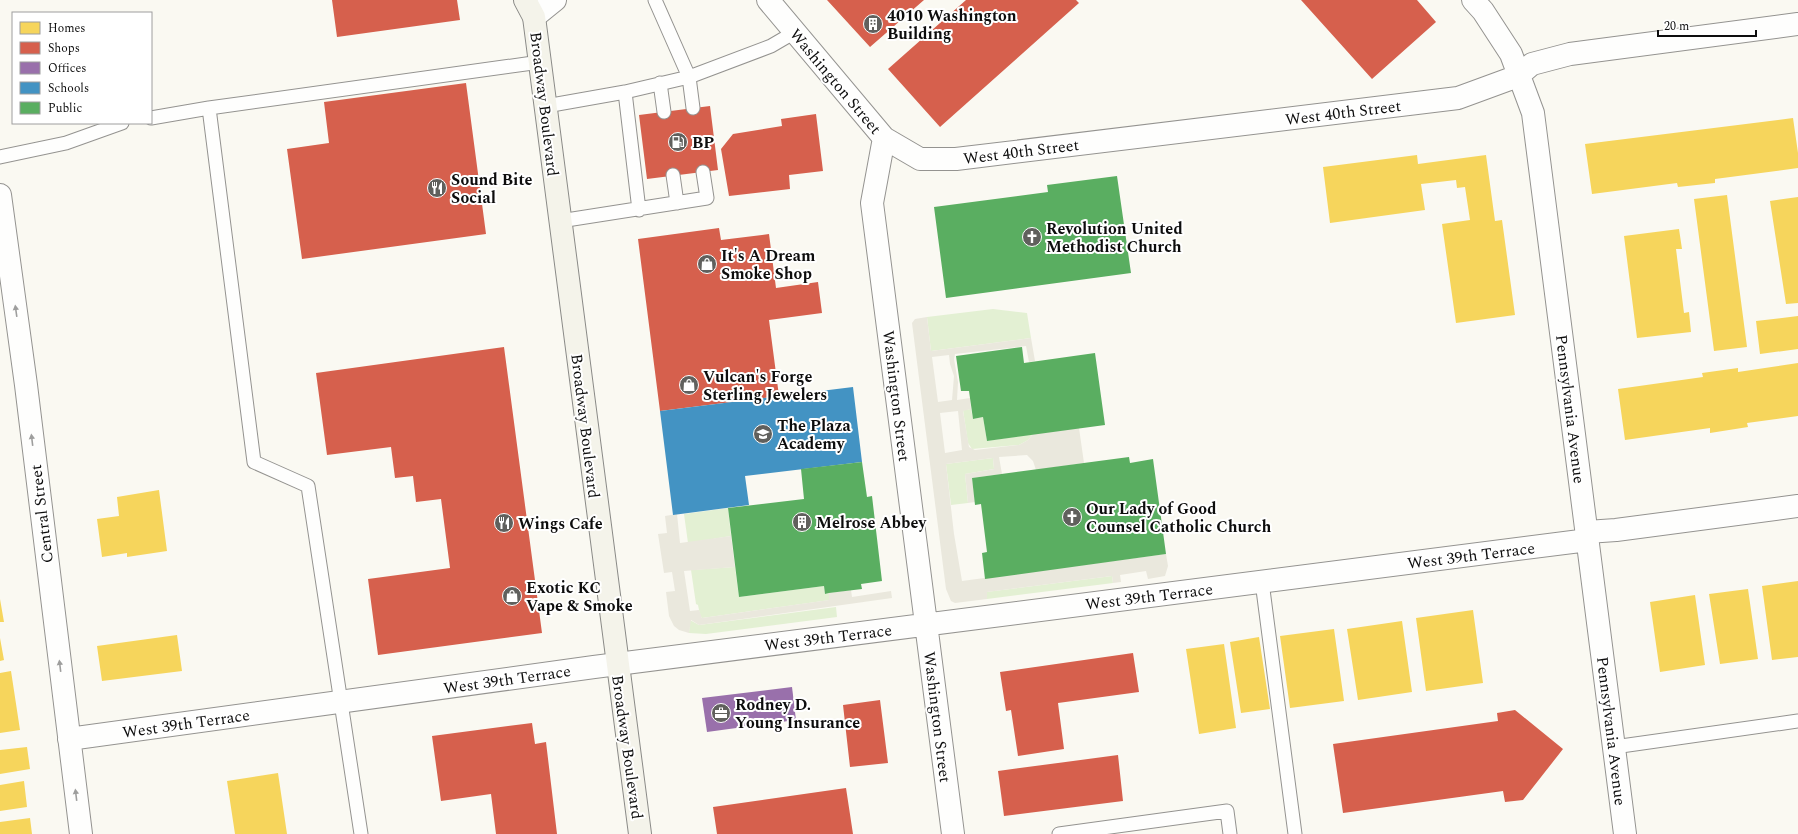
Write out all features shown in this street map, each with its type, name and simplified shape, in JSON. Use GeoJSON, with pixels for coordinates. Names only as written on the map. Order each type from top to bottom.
{"type":"FeatureCollection","features":[{"type":"Feature","properties":{"kind":"main road","name":"Broadway Boulevard"},"geometry":{"type":"LineString","coordinates":[[533,6],[640,834]]}},
{"type":"Feature","properties":{"kind":"street"},"geometry":{"type":"LineString","coordinates":[[533,6],[555,0]]}},
{"type":"Feature","properties":{"kind":"street","name":"Washington Street"},"geometry":{"type":"LineString","coordinates":[[768,0],[884,138],[872,203],[953,834]]}},
{"type":"Feature","properties":{"kind":"street","name":"Pennsylvania Avenue"},"geometry":{"type":"LineString","coordinates":[[1473,0],[1483,11],[1511,54],[1533,113],[1625,834]]}},
{"type":"Feature","properties":{"kind":"street","name":"West 40th Street"},"geometry":{"type":"LineString","coordinates":[[884,138],[920,160],[956,159],[1458,98],[1518,76],[1532,64],[1570,54],[1798,24]]}},
{"type":"Feature","properties":{"kind":"street","name":"Central Street"},"geometry":{"type":"LineString","coordinates":[[0,195],[28,400],[81,834]]}},
{"type":"Feature","properties":{"kind":"street","name":"West 39th Terrace"},"geometry":{"type":"LineString","coordinates":[[69,739],[617,664],[1262,582],[1588,536],[1616,530],[1798,506]]}},
{"type":"Feature","properties":{"kind":"lane"},"geometry":{"type":"LineString","coordinates":[[655,0],[689,77],[693,108]]}},
{"type":"Feature","properties":{"kind":"lane"},"geometry":{"type":"LineString","coordinates":[[546,106],[625,92],[689,77],[771,46],[795,32]]}},
{"type":"Feature","properties":{"kind":"lane"},"geometry":{"type":"LineString","coordinates":[[152,118],[209,108],[540,62]]}},
{"type":"Feature","properties":{"kind":"lane"},"geometry":{"type":"LineString","coordinates":[[660,83],[664,112]]}},
{"type":"Feature","properties":{"kind":"lane"},"geometry":{"type":"LineString","coordinates":[[625,92],[640,210]]}},
{"type":"Feature","properties":{"kind":"lane"},"geometry":{"type":"LineString","coordinates":[[209,108],[254,462],[308,486],[361,834]]}},
{"type":"Feature","properties":{"kind":"lane"},"geometry":{"type":"LineString","coordinates":[[0,157],[66,143],[119,124]]}},
{"type":"Feature","properties":{"kind":"lane"},"geometry":{"type":"LineString","coordinates":[[560,221],[640,210],[707,198],[703,172]]}},
{"type":"Feature","properties":{"kind":"lane"},"geometry":{"type":"LineString","coordinates":[[674,175],[677,204]]}},
{"type":"Feature","properties":{"kind":"lane"},"geometry":{"type":"LineString","coordinates":[[1262,582],[1295,834]]}},
{"type":"Feature","properties":{"kind":"lane"},"geometry":{"type":"LineString","coordinates":[[1614,747],[1798,721]]}},
{"type":"Feature","properties":{"kind":"lane"},"geometry":{"type":"LineString","coordinates":[[1059,834],[1227,811],[1230,834]]}},
{"type":"Feature","properties":{"kind":"green space"},"geometry":{"type":"Polygon","coordinates":[[[993,309],[1027,313],[1031,338],[931,351],[927,317],[993,309]]]}},
{"type":"Feature","properties":{"kind":"green space"},"geometry":{"type":"Polygon","coordinates":[[[971,409],[973,419],[983,417],[987,441],[1033,434],[1028,440],[1019,445],[972,449],[968,443],[963,410],[971,409]]]}},
{"type":"Feature","properties":{"kind":"green space"},"geometry":{"type":"Polygon","coordinates":[[[993,458],[994,469],[965,474],[968,503],[951,505],[946,464],[993,458]]]}},
{"type":"Feature","properties":{"kind":"green space"},"geometry":{"type":"Polygon","coordinates":[[[728,508],[731,536],[688,543],[684,514],[728,508]]]}},
{"type":"Feature","properties":{"kind":"green space"},"geometry":{"type":"Polygon","coordinates":[[[735,567],[739,597],[824,586],[825,594],[829,593],[830,600],[702,618],[698,605],[696,604],[691,570],[735,567]]]}},
{"type":"Feature","properties":{"kind":"green space"},"geometry":{"type":"Polygon","coordinates":[[[1112,576],[1113,583],[987,599],[986,592],[1112,576]]]}},
{"type":"Feature","properties":{"kind":"green space"},"geometry":{"type":"Polygon","coordinates":[[[836,607],[837,617],[706,634],[689,633],[690,620],[699,625],[836,607]]]}},
{"type":"Feature","properties":{"kind":"shaded area"},"geometry":{"type":"Polygon","coordinates":[[[927,317],[931,351],[1031,338],[1035,361],[1029,362],[1026,346],[955,354],[954,359],[958,382],[957,400],[970,398],[971,409],[963,411],[969,447],[975,450],[1019,445],[1028,440],[1033,434],[1079,428],[1084,463],[1036,470],[1033,461],[1027,455],[999,457],[1002,474],[972,478],[975,502],[968,503],[965,474],[994,469],[993,458],[946,464],[954,534],[962,581],[1166,554],[1168,566],[1165,576],[1148,579],[1146,571],[1120,575],[1121,582],[1113,583],[1112,576],[987,592],[987,599],[955,603],[951,601],[946,589],[912,323],[915,319],[927,317]],[[949,355],[932,357],[938,402],[952,400],[954,376],[949,355]],[[958,411],[940,413],[945,453],[962,450],[958,411]]]}},
{"type":"Feature","properties":{"kind":"shaded area"},"geometry":{"type":"Polygon","coordinates":[[[677,514],[680,543],[731,536],[735,567],[684,571],[690,611],[699,610],[702,618],[829,600],[829,593],[851,590],[852,597],[891,591],[892,598],[699,625],[691,620],[689,633],[679,630],[674,626],[669,616],[666,592],[675,591],[672,572],[664,573],[658,534],[667,533],[665,516],[677,514]]]}},
{"type":"Feature","properties":{"kind":"building: Homes"},"geometry":{"type":"Polygon","coordinates":[[[1793,118],[1798,153],[1798,168],[1715,179],[1715,183],[1678,187],[1677,183],[1592,194],[1585,144],[1793,118]]]}},
{"type":"Feature","properties":{"kind":"building: Homes"},"geometry":{"type":"Polygon","coordinates":[[[1417,155],[1418,164],[1486,155],[1495,221],[1502,220],[1515,315],[1456,323],[1442,224],[1470,220],[1465,187],[1457,188],[1456,180],[1421,184],[1425,210],[1330,223],[1323,167],[1417,155]]]}},
{"type":"Feature","properties":{"kind":"building: Homes"},"geometry":{"type":"Polygon","coordinates":[[[1727,195],[1747,347],[1714,351],[1694,199],[1727,195]]]}},
{"type":"Feature","properties":{"kind":"building: Homes"},"geometry":{"type":"Polygon","coordinates":[[[1798,197],[1798,303],[1786,304],[1770,201],[1798,197]]]}},
{"type":"Feature","properties":{"kind":"building: Homes"},"geometry":{"type":"Polygon","coordinates":[[[1679,229],[1682,249],[1676,249],[1684,313],[1689,312],[1691,332],[1637,338],[1624,236],[1679,229]]]}},
{"type":"Feature","properties":{"kind":"building: Homes"},"geometry":{"type":"Polygon","coordinates":[[[1798,316],[1798,349],[1760,354],[1756,321],[1798,316]]]}},
{"type":"Feature","properties":{"kind":"building: Homes"},"geometry":{"type":"Polygon","coordinates":[[[1798,363],[1798,416],[1747,423],[1748,427],[1710,433],[1710,428],[1625,440],[1618,389],[1703,377],[1702,373],[1738,368],[1738,372],[1798,363]]]}},
{"type":"Feature","properties":{"kind":"building: Homes"},"geometry":{"type":"Polygon","coordinates":[[[159,490],[167,551],[127,557],[127,553],[102,557],[97,519],[119,516],[117,497],[159,490]]]}},
{"type":"Feature","properties":{"kind":"building: Homes"},"geometry":{"type":"Polygon","coordinates":[[[1798,581],[1798,657],[1772,660],[1762,586],[1798,581]]]}},
{"type":"Feature","properties":{"kind":"building: Homes"},"geometry":{"type":"Polygon","coordinates":[[[1748,589],[1758,659],[1720,664],[1709,594],[1748,589]]]}},
{"type":"Feature","properties":{"kind":"building: Homes"},"geometry":{"type":"Polygon","coordinates":[[[1695,595],[1705,665],[1660,672],[1650,602],[1695,595]]]}},
{"type":"Feature","properties":{"kind":"building: Homes"},"geometry":{"type":"Polygon","coordinates":[[[0,599],[4,622],[0,622],[0,599]]]}},
{"type":"Feature","properties":{"kind":"building: Homes"},"geometry":{"type":"Polygon","coordinates":[[[1473,610],[1483,683],[1426,691],[1416,618],[1473,610]]]}},
{"type":"Feature","properties":{"kind":"building: Homes"},"geometry":{"type":"Polygon","coordinates":[[[1402,621],[1412,692],[1358,700],[1347,629],[1402,621]]]}},
{"type":"Feature","properties":{"kind":"building: Homes"},"geometry":{"type":"Polygon","coordinates":[[[1334,629],[1344,701],[1290,708],[1280,636],[1334,629]]]}},
{"type":"Feature","properties":{"kind":"building: Homes"},"geometry":{"type":"Polygon","coordinates":[[[177,635],[182,671],[102,681],[97,646],[177,635]]]}},
{"type":"Feature","properties":{"kind":"building: Homes"},"geometry":{"type":"Polygon","coordinates":[[[1259,637],[1270,709],[1241,713],[1230,642],[1259,637]]]}},
{"type":"Feature","properties":{"kind":"building: Homes"},"geometry":{"type":"Polygon","coordinates":[[[0,638],[4,660],[0,661],[0,638]]]}},
{"type":"Feature","properties":{"kind":"building: Homes"},"geometry":{"type":"Polygon","coordinates":[[[1224,644],[1236,728],[1199,734],[1186,649],[1224,644]]]}},
{"type":"Feature","properties":{"kind":"building: Homes"},"geometry":{"type":"Polygon","coordinates":[[[11,671],[20,730],[0,733],[0,673],[11,671]]]}},
{"type":"Feature","properties":{"kind":"building: Homes"},"geometry":{"type":"Polygon","coordinates":[[[27,747],[30,769],[0,774],[0,750],[27,747]]]}},
{"type":"Feature","properties":{"kind":"building: Homes"},"geometry":{"type":"Polygon","coordinates":[[[278,773],[287,834],[235,834],[227,781],[278,773]]]}},
{"type":"Feature","properties":{"kind":"building: Homes"},"geometry":{"type":"Polygon","coordinates":[[[24,781],[27,807],[0,811],[0,785],[24,781]]]}},
{"type":"Feature","properties":{"kind":"building: Homes"},"geometry":{"type":"Polygon","coordinates":[[[30,818],[32,834],[0,834],[0,822],[30,818]]]}},
{"type":"Feature","properties":{"kind":"building: Shops"},"geometry":{"type":"Polygon","coordinates":[[[332,0],[457,0],[460,20],[337,37],[332,0]]]}},
{"type":"Feature","properties":{"kind":"building: Shops","name":"4010 Washington Building"},"geometry":{"type":"Polygon","coordinates":[[[827,0],[924,0],[870,47],[827,0]]]}},
{"type":"Feature","properties":{"kind":"building: Shops"},"geometry":{"type":"Polygon","coordinates":[[[966,0],[1076,0],[1079,3],[940,127],[888,69],[966,0]]]}},
{"type":"Feature","properties":{"kind":"building: Shops"},"geometry":{"type":"Polygon","coordinates":[[[1301,0],[1417,0],[1436,22],[1372,79],[1301,0]]]}},
{"type":"Feature","properties":{"kind":"building: Shops"},"geometry":{"type":"Polygon","coordinates":[[[466,83],[486,234],[302,259],[287,149],[329,143],[324,102],[466,83]]]}},
{"type":"Feature","properties":{"kind":"building: Shops","name":"BP"},"geometry":{"type":"Polygon","coordinates":[[[710,106],[718,170],[647,179],[639,115],[710,106]]]}},
{"type":"Feature","properties":{"kind":"building: Shops"},"geometry":{"type":"Polygon","coordinates":[[[816,114],[823,171],[789,175],[790,189],[729,196],[721,149],[733,134],[782,126],[781,119],[816,114]]]}},
{"type":"Feature","properties":{"kind":"building: Shops"},"geometry":{"type":"Polygon","coordinates":[[[719,228],[721,240],[769,234],[776,288],[818,282],[822,313],[769,320],[779,396],[660,411],[638,239],[719,228]]]}},
{"type":"Feature","properties":{"kind":"building: Shops"},"geometry":{"type":"Polygon","coordinates":[[[504,347],[542,633],[378,655],[368,579],[450,568],[441,499],[416,502],[413,476],[395,478],[391,447],[327,455],[316,373],[504,347]]]}},
{"type":"Feature","properties":{"kind":"building: Shops"},"geometry":{"type":"Polygon","coordinates":[[[1133,653],[1139,692],[1058,703],[1064,749],[1018,756],[1011,710],[1006,711],[1000,672],[1133,653]]]}},
{"type":"Feature","properties":{"kind":"building: Shops"},"geometry":{"type":"Polygon","coordinates":[[[880,700],[888,763],[850,767],[843,705],[880,700]]]}},
{"type":"Feature","properties":{"kind":"building: Shops"},"geometry":{"type":"Polygon","coordinates":[[[1515,710],[1563,749],[1523,800],[1505,802],[1503,791],[1343,813],[1333,744],[1498,721],[1497,713],[1515,710]]]}},
{"type":"Feature","properties":{"kind":"building: Shops"},"geometry":{"type":"Polygon","coordinates":[[[532,723],[535,744],[546,742],[557,834],[496,834],[491,794],[441,801],[432,736],[532,723]]]}},
{"type":"Feature","properties":{"kind":"building: Shops"},"geometry":{"type":"Polygon","coordinates":[[[1118,755],[1123,801],[1004,816],[998,771],[1118,755]]]}},
{"type":"Feature","properties":{"kind":"building: Shops"},"geometry":{"type":"Polygon","coordinates":[[[846,788],[853,834],[717,834],[713,807],[846,788]]]}},
{"type":"Feature","properties":{"kind":"building: Offices"},"geometry":{"type":"Polygon","coordinates":[[[792,687],[796,720],[707,732],[702,698],[792,687]]]}},
{"type":"Feature","properties":{"kind":"building: Schools","name":"The Plaza Academy"},"geometry":{"type":"Polygon","coordinates":[[[853,387],[862,462],[745,476],[749,505],[673,515],[660,411],[853,387]]]}},
{"type":"Feature","properties":{"kind":"building: Public","name":"Revolution United Methodist Church"},"geometry":{"type":"Polygon","coordinates":[[[1117,176],[1131,273],[946,298],[934,207],[1048,192],[1047,185],[1117,176]]]}},
{"type":"Feature","properties":{"kind":"building: Public"},"geometry":{"type":"Polygon","coordinates":[[[1022,347],[1024,363],[1095,353],[1105,425],[987,441],[983,417],[973,419],[969,391],[961,391],[956,356],[1022,347]]]}},
{"type":"Feature","properties":{"kind":"building: Public","name":"Our Lady of Good Counsel Catholic Church"},"geometry":{"type":"Polygon","coordinates":[[[1129,457],[1130,463],[1153,459],[1166,554],[985,579],[982,553],[987,552],[981,504],[975,505],[972,478],[1129,457]]]}},
{"type":"Feature","properties":{"kind":"building: Public","name":"Melrose Abbey"},"geometry":{"type":"Polygon","coordinates":[[[862,462],[867,497],[872,496],[882,581],[861,584],[862,589],[825,594],[824,586],[739,597],[728,508],[804,499],[801,469],[862,462]]]}},
{"type":"Feature","properties":{"kind":"place","name":"4010 Washington Building"},"geometry":{"type":"Point","coordinates":[873,24]}},
{"type":"Feature","properties":{"kind":"place","name":"BP"},"geometry":{"type":"Point","coordinates":[678,142]}},
{"type":"Feature","properties":{"kind":"place","name":"Sound Bite Social"},"geometry":{"type":"Point","coordinates":[437,188]}},
{"type":"Feature","properties":{"kind":"place","name":"Revolution United Methodist Church"},"geometry":{"type":"Point","coordinates":[1032,237]}},
{"type":"Feature","properties":{"kind":"place","name":"It's A Dream Smoke Shop"},"geometry":{"type":"Point","coordinates":[707,264]}},
{"type":"Feature","properties":{"kind":"place","name":"Vulcan's Forge Sterling Jewelers"},"geometry":{"type":"Point","coordinates":[689,385]}},
{"type":"Feature","properties":{"kind":"place","name":"The Plaza Academy"},"geometry":{"type":"Point","coordinates":[763,434]}},
{"type":"Feature","properties":{"kind":"place","name":"Our Lady of Good Counsel Catholic Church"},"geometry":{"type":"Point","coordinates":[1072,517]}},
{"type":"Feature","properties":{"kind":"place","name":"Melrose Abbey"},"geometry":{"type":"Point","coordinates":[802,522]}},
{"type":"Feature","properties":{"kind":"place","name":"Wings Cafe"},"geometry":{"type":"Point","coordinates":[504,523]}},
{"type":"Feature","properties":{"kind":"place","name":"Exotic KC Vape & Smoke"},"geometry":{"type":"Point","coordinates":[512,596]}},
{"type":"Feature","properties":{"kind":"place","name":"Rodney D. Young Insurance"},"geometry":{"type":"Point","coordinates":[721,713]}}]}
